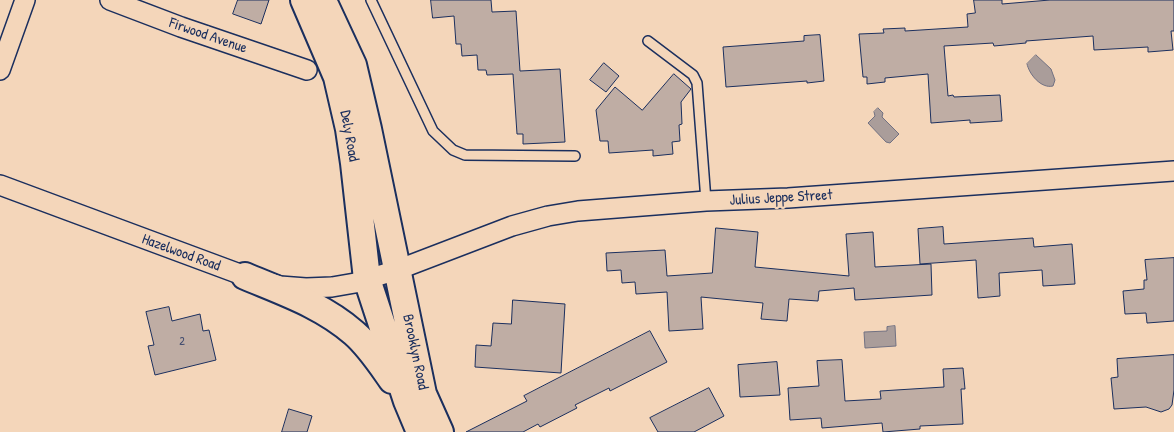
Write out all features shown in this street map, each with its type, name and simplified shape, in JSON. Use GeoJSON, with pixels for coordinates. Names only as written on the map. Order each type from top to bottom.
{"type":"FeatureCollection","features":[{"type":"Feature","properties":{"kind":"main road","name":"Dely Road"},"geometry":{"type":"LineString","coordinates":[[304,0],[337,77],[343,102],[354,163],[367,280]]}},
{"type":"Feature","properties":{"kind":"main road","name":"Dely Road"},"geometry":{"type":"LineString","coordinates":[[323,0],[353,65],[398,270]]}},
{"type":"Feature","properties":{"kind":"main road","name":"Brooklyn Road"},"geometry":{"type":"LineString","coordinates":[[398,270],[423,394],[440,432]]}},
{"type":"Feature","properties":{"kind":"main road"},"geometry":{"type":"LineString","coordinates":[[245,276],[317,307],[353,332],[372,351],[407,401]]}},
{"type":"Feature","properties":{"kind":"main road","name":"Brooklyn Road"},"geometry":{"type":"LineString","coordinates":[[367,280],[407,401],[420,432]]}},
{"type":"Feature","properties":{"kind":"street"},"geometry":{"type":"LineString","coordinates":[[0,70],[25,0]]}},
{"type":"Feature","properties":{"kind":"street","name":"Firwood Avenue"},"geometry":{"type":"LineString","coordinates":[[110,0],[181,27],[307,70]]}},
{"type":"Feature","properties":{"kind":"street","name":"Julius Jeppe Street"},"geometry":{"type":"LineString","coordinates":[[367,280],[512,226],[548,216],[578,211],[1174,171]]}},
{"type":"Feature","properties":{"kind":"street","name":"Hazelwood Road"},"geometry":{"type":"LineString","coordinates":[[0,185],[245,276],[280,286],[332,287],[367,280]]}},
{"type":"Feature","properties":{"kind":"lane"},"geometry":{"type":"LineString","coordinates":[[371,0],[433,131],[453,150],[465,155],[575,156]]}},
{"type":"Feature","properties":{"kind":"lane"},"geometry":{"type":"LineString","coordinates":[[648,41],[693,75],[697,83],[706,201]]}},
{"type":"Feature","properties":{"kind":"shaded area"},"geometry":{"type":"Polygon","coordinates":[[[1036,55],[1051,69],[1055,80],[1053,86],[1040,83],[1030,72],[1027,64],[1036,55]]]}},
{"type":"Feature","properties":{"kind":"shaded area"},"geometry":{"type":"Polygon","coordinates":[[[878,108],[883,113],[882,117],[899,134],[890,143],[886,142],[868,123],[875,116],[874,112],[878,108]]]}},
{"type":"Feature","properties":{"kind":"shaded area"},"geometry":{"type":"Polygon","coordinates":[[[895,326],[896,346],[865,348],[864,332],[887,331],[887,327],[895,326]]]}},
{"type":"Feature","properties":{"kind":"building"},"geometry":{"type":"Polygon","coordinates":[[[238,0],[269,0],[261,24],[233,14],[238,0]]]}},
{"type":"Feature","properties":{"kind":"building"},"geometry":{"type":"Polygon","coordinates":[[[431,0],[491,0],[492,12],[516,11],[520,71],[560,69],[565,142],[523,144],[523,134],[517,134],[513,74],[487,75],[486,70],[478,70],[477,55],[462,56],[461,44],[456,44],[454,16],[433,18],[431,0]]]}},
{"type":"Feature","properties":{"kind":"building"},"geometry":{"type":"Polygon","coordinates":[[[974,0],[1002,0],[1002,4],[1050,0],[1174,0],[1174,31],[1171,31],[1173,50],[1148,52],[1148,47],[1094,50],[1093,36],[1026,41],[1026,43],[994,46],[993,43],[944,46],[948,96],[1000,95],[1002,121],[970,123],[970,120],[931,123],[928,74],[885,78],[885,82],[867,84],[867,77],[863,77],[859,34],[884,33],[883,29],[905,28],[905,31],[968,27],[967,14],[975,13],[974,0]]]}},
{"type":"Feature","properties":{"kind":"building"},"geometry":{"type":"Polygon","coordinates":[[[820,35],[824,81],[726,87],[723,47],[804,41],[804,36],[820,35]]]}},
{"type":"Feature","properties":{"kind":"building"},"geometry":{"type":"Polygon","coordinates":[[[604,63],[619,76],[606,92],[590,80],[604,63]]]}},
{"type":"Feature","properties":{"kind":"building"},"geometry":{"type":"Polygon","coordinates":[[[674,74],[691,89],[681,102],[682,124],[679,125],[680,141],[672,142],[673,154],[653,156],[653,150],[609,153],[608,141],[600,141],[596,110],[615,87],[642,110],[674,74]]]}},
{"type":"Feature","properties":{"kind":"building"},"geometry":{"type":"Polygon","coordinates":[[[943,227],[944,244],[1033,238],[1034,247],[1072,244],[1075,284],[1043,286],[1042,270],[999,273],[1000,296],[978,298],[976,260],[920,264],[918,229],[943,227]]]}},
{"type":"Feature","properties":{"kind":"building"},"geometry":{"type":"Polygon","coordinates":[[[716,228],[758,232],[755,267],[849,276],[846,234],[873,232],[875,267],[931,264],[932,295],[855,300],[854,288],[819,291],[818,301],[789,299],[787,321],[761,319],[763,303],[701,297],[703,329],[669,331],[667,292],[636,294],[635,282],[622,283],[621,270],[607,271],[606,253],[665,250],[667,276],[712,273],[716,228]]]}},
{"type":"Feature","properties":{"kind":"building"},"geometry":{"type":"Polygon","coordinates":[[[1174,258],[1174,321],[1147,323],[1146,313],[1125,314],[1123,291],[1144,289],[1144,280],[1147,280],[1145,260],[1174,258]]]}},
{"type":"Feature","properties":{"kind":"building"},"geometry":{"type":"Polygon","coordinates":[[[513,300],[565,304],[561,373],[475,367],[476,345],[491,346],[493,323],[511,324],[513,300]]]}},
{"type":"Feature","properties":{"kind":"building"},"geometry":{"type":"Polygon","coordinates":[[[169,307],[172,321],[200,314],[203,331],[209,330],[216,360],[155,375],[148,346],[154,345],[146,312],[169,307]]]}},
{"type":"Feature","properties":{"kind":"building"},"geometry":{"type":"Polygon","coordinates":[[[650,331],[667,362],[610,391],[609,388],[575,405],[577,408],[540,427],[538,424],[523,432],[466,432],[527,401],[524,396],[650,331]]]}},
{"type":"Feature","properties":{"kind":"building"},"geometry":{"type":"Polygon","coordinates":[[[1174,355],[1174,390],[1172,405],[1169,409],[1161,412],[1146,407],[1114,409],[1111,378],[1118,377],[1117,359],[1174,355]]]}},
{"type":"Feature","properties":{"kind":"building"},"geometry":{"type":"Polygon","coordinates":[[[842,360],[845,401],[881,399],[880,391],[944,387],[943,369],[963,368],[965,389],[961,389],[963,424],[920,426],[920,429],[883,432],[882,423],[822,428],[821,418],[790,420],[788,388],[819,386],[817,361],[842,360]]]}},
{"type":"Feature","properties":{"kind":"building"},"geometry":{"type":"Polygon","coordinates":[[[777,362],[780,395],[740,397],[738,365],[777,362]]]}},
{"type":"Feature","properties":{"kind":"building"},"geometry":{"type":"Polygon","coordinates":[[[709,388],[724,416],[694,432],[658,432],[650,418],[709,388]]]}},
{"type":"Feature","properties":{"kind":"building"},"geometry":{"type":"Polygon","coordinates":[[[289,409],[312,416],[307,432],[282,432],[289,409]]]}}]}
